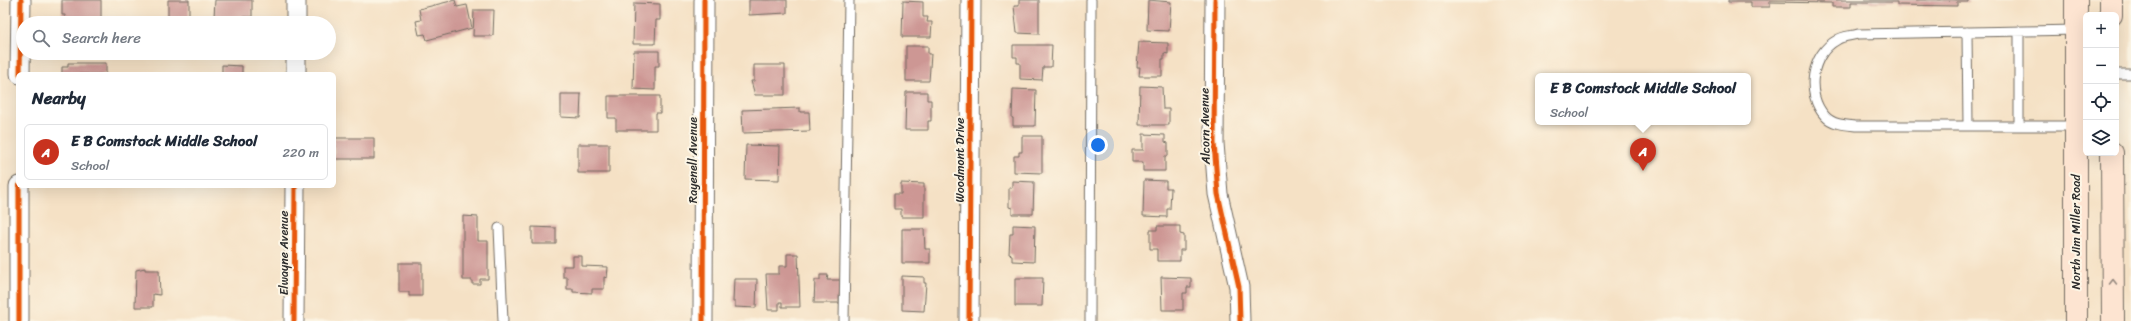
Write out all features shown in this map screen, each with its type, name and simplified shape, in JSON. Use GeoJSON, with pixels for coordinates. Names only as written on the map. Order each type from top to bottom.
{"type":"FeatureCollection","features":[{"type":"Feature","properties":{"kind":"main road","name":"North Jim Miller Road"},"geometry":{"type":"LineString","coordinates":[[2076,0],[2081,30],[2076,126],[2076,321]]}},
{"type":"Feature","properties":{"kind":"main road"},"geometry":{"type":"LineString","coordinates":[[2111,0],[2111,12]]}},
{"type":"Feature","properties":{"kind":"main road"},"geometry":{"type":"LineString","coordinates":[[2112,156],[2113,321]]}},
{"type":"Feature","properties":{"kind":"street"},"geometry":{"type":"LineString","coordinates":[[20,0],[20,16]]}},
{"type":"Feature","properties":{"kind":"street"},"geometry":{"type":"LineString","coordinates":[[296,0],[296,16]]}},
{"type":"Feature","properties":{"kind":"street","name":"Rayenell Avenue"},"geometry":{"type":"LineString","coordinates":[[702,321],[704,0]]}},
{"type":"Feature","properties":{"kind":"street","name":"Woodmont Drive"},"geometry":{"type":"LineString","coordinates":[[969,321],[971,0]]}},
{"type":"Feature","properties":{"kind":"street","name":"Alcorn Avenue"},"geometry":{"type":"LineString","coordinates":[[1215,0],[1214,143],[1218,194],[1239,287],[1240,321]]}},
{"type":"Feature","properties":{"kind":"street"},"geometry":{"type":"LineString","coordinates":[[20,60],[20,72]]}},
{"type":"Feature","properties":{"kind":"street"},"geometry":{"type":"LineString","coordinates":[[296,60],[296,72]]}},
{"type":"Feature","properties":{"kind":"street"},"geometry":{"type":"LineString","coordinates":[[19,188],[19,321]]}},
{"type":"Feature","properties":{"kind":"street","name":"Elwayne Avenue"},"geometry":{"type":"LineString","coordinates":[[294,321],[295,188]]}},
{"type":"Feature","properties":{"kind":"lane"},"geometry":{"type":"LineString","coordinates":[[844,321],[849,0]]}},
{"type":"Feature","properties":{"kind":"lane"},"geometry":{"type":"LineString","coordinates":[[1090,321],[1091,0]]}},
{"type":"Feature","properties":{"kind":"lane"},"geometry":{"type":"LineString","coordinates":[[2076,126],[1857,126],[1837,124],[1825,116],[1816,101],[1813,82],[1815,65],[1825,49],[1837,39],[1858,34],[2081,30]]}},
{"type":"Feature","properties":{"kind":"lane"},"geometry":{"type":"LineString","coordinates":[[2019,31],[2019,126]]}},
{"type":"Feature","properties":{"kind":"lane"},"geometry":{"type":"LineString","coordinates":[[1967,32],[1968,125]]}},
{"type":"Feature","properties":{"kind":"lane"},"geometry":{"type":"LineString","coordinates":[[2119,74],[2131,74]]}},
{"type":"Feature","properties":{"kind":"lane"},"geometry":{"type":"LineString","coordinates":[[499,228],[503,321]]}},
{"type":"Feature","properties":{"kind":"building"},"geometry":{"type":"Polygon","coordinates":[[[62,0],[101,0],[101,16],[62,15],[62,0]]]}},
{"type":"Feature","properties":{"kind":"building"},"geometry":{"type":"Polygon","coordinates":[[[168,0],[189,0],[189,16],[168,16],[168,0]]]}},
{"type":"Feature","properties":{"kind":"building"},"geometry":{"type":"Polygon","coordinates":[[[215,0],[252,0],[252,16],[214,16],[215,0]]]}},
{"type":"Feature","properties":{"kind":"building"},"geometry":{"type":"Polygon","coordinates":[[[455,0],[457,7],[467,5],[472,28],[427,40],[425,34],[419,35],[416,21],[421,20],[419,9],[455,0]]]}},
{"type":"Feature","properties":{"kind":"building"},"geometry":{"type":"Polygon","coordinates":[[[749,0],[787,0],[787,13],[749,15],[749,0]]]}},
{"type":"Feature","properties":{"kind":"building"},"geometry":{"type":"Polygon","coordinates":[[[1019,0],[1039,0],[1039,34],[1017,33],[1014,6],[1019,6],[1019,0]]]}},
{"type":"Feature","properties":{"kind":"building"},"geometry":{"type":"Polygon","coordinates":[[[1148,0],[1171,2],[1169,31],[1147,30],[1148,0]]]}},
{"type":"Feature","properties":{"kind":"building"},"geometry":{"type":"Polygon","coordinates":[[[1728,0],[1969,0],[1969,2],[1957,2],[1957,6],[1897,5],[1897,2],[1851,2],[1851,7],[1832,7],[1832,3],[1770,2],[1770,7],[1751,7],[1751,2],[1728,2],[1728,0]]]}},
{"type":"Feature","properties":{"kind":"building"},"geometry":{"type":"Polygon","coordinates":[[[903,1],[923,2],[923,17],[928,17],[927,22],[932,22],[931,37],[902,37],[903,1]]]}},
{"type":"Feature","properties":{"kind":"building"},"geometry":{"type":"Polygon","coordinates":[[[634,3],[660,4],[660,20],[656,20],[655,44],[633,44],[634,3]]]}},
{"type":"Feature","properties":{"kind":"building"},"geometry":{"type":"Polygon","coordinates":[[[474,10],[494,10],[493,36],[473,36],[474,10]]]}},
{"type":"Feature","properties":{"kind":"building"},"geometry":{"type":"Polygon","coordinates":[[[1139,42],[1168,43],[1168,54],[1164,53],[1164,59],[1162,59],[1162,76],[1139,76],[1140,67],[1137,67],[1139,42]]]}},
{"type":"Feature","properties":{"kind":"building"},"geometry":{"type":"Polygon","coordinates":[[[1013,45],[1052,45],[1051,67],[1043,67],[1042,80],[1020,79],[1020,63],[1017,63],[1017,57],[1013,57],[1013,45]]]}},
{"type":"Feature","properties":{"kind":"building"},"geometry":{"type":"Polygon","coordinates":[[[906,46],[928,46],[928,54],[931,54],[929,81],[906,81],[906,46]]]}},
{"type":"Feature","properties":{"kind":"building"},"geometry":{"type":"Polygon","coordinates":[[[634,51],[659,51],[659,66],[655,66],[655,90],[633,89],[634,51]]]}},
{"type":"Feature","properties":{"kind":"building"},"geometry":{"type":"Polygon","coordinates":[[[68,63],[106,63],[106,72],[62,72],[62,67],[68,67],[68,63]]]}},
{"type":"Feature","properties":{"kind":"building"},"geometry":{"type":"Polygon","coordinates":[[[222,65],[242,66],[242,72],[222,72],[222,65]]]}},
{"type":"Feature","properties":{"kind":"building"},"geometry":{"type":"Polygon","coordinates":[[[754,65],[785,65],[785,95],[755,95],[751,81],[754,81],[754,65]]]}},
{"type":"Feature","properties":{"kind":"building"},"geometry":{"type":"Polygon","coordinates":[[[1140,86],[1162,87],[1163,109],[1169,109],[1169,125],[1139,125],[1140,86]]]}},
{"type":"Feature","properties":{"kind":"building"},"geometry":{"type":"Polygon","coordinates":[[[1013,89],[1036,90],[1035,126],[1013,126],[1013,89]]]}},
{"type":"Feature","properties":{"kind":"building"},"geometry":{"type":"Polygon","coordinates":[[[906,92],[927,92],[927,100],[931,100],[931,121],[928,121],[928,130],[905,130],[906,92]]]}},
{"type":"Feature","properties":{"kind":"building"},"geometry":{"type":"Polygon","coordinates":[[[561,94],[581,94],[580,118],[561,117],[561,94]]]}},
{"type":"Feature","properties":{"kind":"building"},"geometry":{"type":"Polygon","coordinates":[[[608,96],[660,96],[660,113],[656,113],[656,130],[616,130],[616,118],[608,118],[608,96]]]}},
{"type":"Feature","properties":{"kind":"building"},"geometry":{"type":"Polygon","coordinates":[[[800,108],[800,112],[809,112],[810,131],[743,133],[742,110],[800,108]]]}},
{"type":"Feature","properties":{"kind":"building"},"geometry":{"type":"Polygon","coordinates":[[[1143,134],[1165,135],[1165,142],[1168,143],[1168,156],[1165,156],[1165,171],[1143,171],[1143,162],[1132,162],[1132,150],[1143,150],[1143,134]]]}},
{"type":"Feature","properties":{"kind":"building"},"geometry":{"type":"Polygon","coordinates":[[[1022,136],[1042,136],[1042,173],[1014,172],[1014,156],[1019,156],[1019,152],[1022,152],[1022,136]]]}},
{"type":"Feature","properties":{"kind":"building"},"geometry":{"type":"Polygon","coordinates":[[[336,138],[374,138],[374,159],[336,159],[336,138]]]}},
{"type":"Feature","properties":{"kind":"building"},"geometry":{"type":"Polygon","coordinates":[[[578,144],[609,144],[609,173],[578,173],[578,144]]]}},
{"type":"Feature","properties":{"kind":"building"},"geometry":{"type":"Polygon","coordinates":[[[746,145],[780,146],[779,180],[745,179],[746,145]]]}},
{"type":"Feature","properties":{"kind":"building"},"geometry":{"type":"Polygon","coordinates":[[[1144,180],[1166,181],[1166,188],[1171,188],[1170,209],[1167,209],[1167,217],[1143,216],[1144,180]]]}},
{"type":"Feature","properties":{"kind":"building"},"geometry":{"type":"Polygon","coordinates":[[[1012,181],[1034,182],[1033,214],[1012,214],[1012,208],[1009,207],[1009,188],[1012,188],[1012,181]]]}},
{"type":"Feature","properties":{"kind":"building"},"geometry":{"type":"Polygon","coordinates":[[[901,183],[924,184],[924,217],[901,217],[901,209],[894,209],[894,194],[901,194],[901,183]]]}},
{"type":"Feature","properties":{"kind":"building"},"geometry":{"type":"Polygon","coordinates":[[[463,216],[478,217],[478,241],[488,241],[488,279],[480,279],[480,284],[472,284],[472,280],[463,280],[463,216]]]}},
{"type":"Feature","properties":{"kind":"building"},"geometry":{"type":"Polygon","coordinates":[[[1013,225],[1035,226],[1034,262],[1012,261],[1012,255],[1009,254],[1010,234],[1013,234],[1013,225]]]}},
{"type":"Feature","properties":{"kind":"building"},"geometry":{"type":"Polygon","coordinates":[[[1157,226],[1180,226],[1180,234],[1184,235],[1184,250],[1180,250],[1180,261],[1157,261],[1157,249],[1150,249],[1150,230],[1157,230],[1157,226]]]}},
{"type":"Feature","properties":{"kind":"building"},"geometry":{"type":"Polygon","coordinates":[[[532,227],[556,228],[556,244],[532,244],[532,227]]]}},
{"type":"Feature","properties":{"kind":"building"},"geometry":{"type":"Polygon","coordinates":[[[902,229],[924,229],[925,249],[930,249],[930,263],[902,263],[902,229]]]}},
{"type":"Feature","properties":{"kind":"building"},"geometry":{"type":"Polygon","coordinates":[[[787,254],[798,254],[800,307],[782,307],[782,302],[779,302],[779,310],[768,310],[766,274],[779,274],[779,266],[787,266],[787,254]]]}},
{"type":"Feature","properties":{"kind":"building"},"geometry":{"type":"Polygon","coordinates":[[[573,256],[582,256],[582,266],[608,267],[607,278],[604,277],[604,289],[592,289],[592,293],[573,292],[573,289],[567,289],[567,277],[563,277],[563,266],[573,266],[573,256]]]}},
{"type":"Feature","properties":{"kind":"building"},"geometry":{"type":"Polygon","coordinates":[[[399,263],[422,263],[422,296],[409,296],[409,292],[399,292],[399,263]]]}},
{"type":"Feature","properties":{"kind":"building"},"geometry":{"type":"Polygon","coordinates":[[[145,268],[145,270],[159,270],[160,295],[153,294],[153,307],[135,307],[136,270],[145,268]]]}},
{"type":"Feature","properties":{"kind":"building"},"geometry":{"type":"Polygon","coordinates":[[[820,275],[828,275],[827,280],[840,280],[839,303],[814,303],[815,280],[820,280],[820,275]]]}},
{"type":"Feature","properties":{"kind":"building"},"geometry":{"type":"Polygon","coordinates":[[[902,276],[924,277],[924,283],[926,283],[924,311],[902,310],[902,276]]]}},
{"type":"Feature","properties":{"kind":"building"},"geometry":{"type":"Polygon","coordinates":[[[1161,277],[1191,278],[1191,287],[1187,287],[1187,293],[1183,293],[1183,310],[1162,310],[1161,277]]]}},
{"type":"Feature","properties":{"kind":"building"},"geometry":{"type":"Polygon","coordinates":[[[1015,278],[1043,278],[1042,306],[1015,306],[1015,278]]]}},
{"type":"Feature","properties":{"kind":"building"},"geometry":{"type":"Polygon","coordinates":[[[734,279],[757,279],[756,308],[735,307],[735,302],[733,302],[734,279]]]}},
{"type":"Feature","properties":{"kind":"cycle path"},"geometry":{"type":"LineString","coordinates":[[21,0],[21,16]]}},
{"type":"Feature","properties":{"kind":"cycle path"},"geometry":{"type":"LineString","coordinates":[[703,321],[704,0]]}},
{"type":"Feature","properties":{"kind":"cycle path"},"geometry":{"type":"LineString","coordinates":[[969,321],[971,0]]}},
{"type":"Feature","properties":{"kind":"cycle path"},"geometry":{"type":"LineString","coordinates":[[1215,0],[1214,143],[1218,194],[1239,287],[1240,321]]}},
{"type":"Feature","properties":{"kind":"cycle path"},"geometry":{"type":"LineString","coordinates":[[20,60],[20,72]]}},
{"type":"Feature","properties":{"kind":"cycle path"},"geometry":{"type":"LineString","coordinates":[[19,188],[19,321]]}},
{"type":"Feature","properties":{"kind":"cycle path"},"geometry":{"type":"LineString","coordinates":[[294,321],[295,188]]}},
{"type":"Feature","properties":{"kind":"place","name":"E B Comstock Middle School"},"geometry":{"type":"Point","coordinates":[1643,171]}}]}
